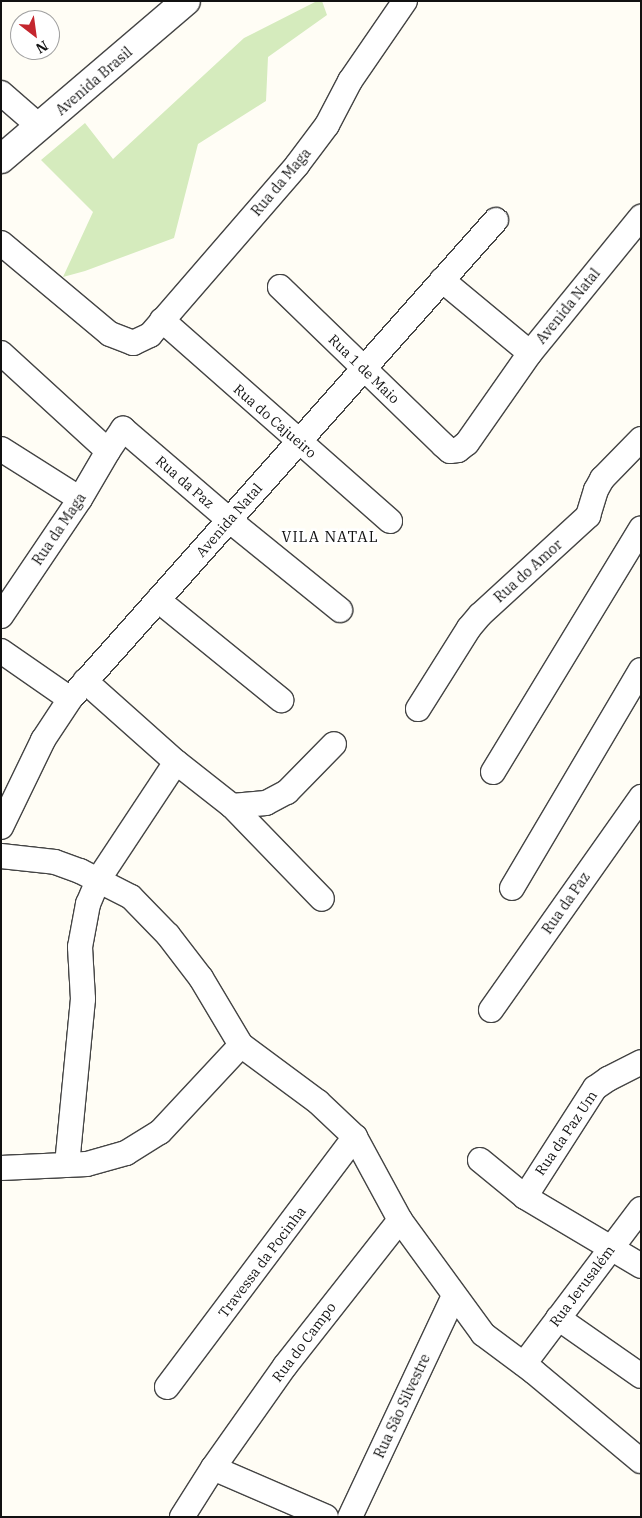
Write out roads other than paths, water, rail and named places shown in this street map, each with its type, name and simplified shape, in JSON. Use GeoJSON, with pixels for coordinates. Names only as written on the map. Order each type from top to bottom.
{"type":"FeatureCollection","features":[{"type":"Feature","properties":{"kind":"street","name":"Avenida Brasil"},"geometry":{"type":"LineString","coordinates":[[1,159],[186,1]]}},
{"type":"Feature","properties":{"kind":"street","name":"Rua da Maga"},"geometry":{"type":"LineString","coordinates":[[1,243],[110,334],[133,343],[150,335],[297,165],[327,126],[350,81],[405,1]]}},
{"type":"Feature","properties":{"kind":"street"},"geometry":{"type":"LineString","coordinates":[[1,92],[40,127]]}},
{"type":"Feature","properties":{"kind":"street","name":"Avenida Natal"},"geometry":{"type":"LineString","coordinates":[[442,280],[530,353],[641,217]]}},
{"type":"Feature","properties":{"kind":"street","name":"Avenida Natal"},"geometry":{"type":"LineString","coordinates":[[1,827],[43,740],[78,690],[362,368],[496,220]]}},
{"type":"Feature","properties":{"kind":"street","name":"Rua 1 de Maio"},"geometry":{"type":"LineString","coordinates":[[280,287],[450,451],[458,450],[467,443],[530,353]]}},
{"type":"Feature","properties":{"kind":"street","name":"Rua do Cajueiro"},"geometry":{"type":"LineString","coordinates":[[162,320],[298,442],[390,521]]}},
{"type":"Feature","properties":{"kind":"street"},"geometry":{"type":"LineString","coordinates":[[1,353],[108,451]]}},
{"type":"Feature","properties":{"kind":"street","name":"Rua da Maga"},"geometry":{"type":"LineString","coordinates":[[1,616],[80,499],[108,451],[123,430]]}},
{"type":"Feature","properties":{"kind":"street","name":"Rua da Paz"},"geometry":{"type":"LineString","coordinates":[[123,430],[229,520],[340,610]]}},
{"type":"Feature","properties":{"kind":"street","name":"Rua do Amor"},"geometry":{"type":"LineString","coordinates":[[418,709],[469,628],[480,615],[588,516],[596,490],[602,479],[641,439]]}},
{"type":"Feature","properties":{"kind":"street"},"geometry":{"type":"LineString","coordinates":[[1,449],[80,499]]}},
{"type":"Feature","properties":{"kind":"street"},"geometry":{"type":"LineString","coordinates":[[493,772],[641,529]]}},
{"type":"Feature","properties":{"kind":"street"},"geometry":{"type":"LineString","coordinates":[[158,600],[281,700]]}},
{"type":"Feature","properties":{"kind":"street"},"geometry":{"type":"LineString","coordinates":[[1,650],[78,690],[176,762],[232,806],[322,899]]}},
{"type":"Feature","properties":{"kind":"street"},"geometry":{"type":"LineString","coordinates":[[512,888],[641,670]]}},
{"type":"Feature","properties":{"kind":"street"},"geometry":{"type":"LineString","coordinates":[[232,806],[266,803],[287,792],[334,744]]}},
{"type":"Feature","properties":{"kind":"street"},"geometry":{"type":"LineString","coordinates":[[66,1165],[83,999],[80,947],[88,904],[98,880],[176,762]]}},
{"type":"Feature","properties":{"kind":"street","name":"Rua da Paz"},"geometry":{"type":"LineString","coordinates":[[491,1010],[641,797]]}},
{"type":"Feature","properties":{"kind":"street"},"geometry":{"type":"LineString","coordinates":[[1,856],[56,862],[98,880],[132,898],[168,935],[201,978],[241,1045],[318,1102],[355,1137],[400,1220],[483,1334],[524,1364],[641,1461]]}},
{"type":"Feature","properties":{"kind":"street"},"geometry":{"type":"LineString","coordinates":[[1,1168],[87,1164],[126,1153],[160,1132],[241,1045]]}},
{"type":"Feature","properties":{"kind":"street","name":"Rua da Paz Um"},"geometry":{"type":"LineString","coordinates":[[525,1197],[595,1088],[608,1078],[641,1062]]}},
{"type":"Feature","properties":{"kind":"street","name":"Travessa da Pocinha"},"geometry":{"type":"LineString","coordinates":[[167,1387],[355,1137]]}},
{"type":"Feature","properties":{"kind":"street"},"geometry":{"type":"LineString","coordinates":[[480,1160],[525,1197],[641,1266]]}},
{"type":"Feature","properties":{"kind":"street","name":"Rua Jerusalém"},"geometry":{"type":"LineString","coordinates":[[524,1364],[641,1209]]}},
{"type":"Feature","properties":{"kind":"street","name":"Rua do Campo"},"geometry":{"type":"LineString","coordinates":[[182,1517],[213,1468],[285,1366],[400,1220]]}},
{"type":"Feature","properties":{"kind":"street","name":"Rua São Silvestre"},"geometry":{"type":"LineString","coordinates":[[350,1517],[454,1296]]}},
{"type":"Feature","properties":{"kind":"street"},"geometry":{"type":"LineString","coordinates":[[558,1318],[641,1376]]}},
{"type":"Feature","properties":{"kind":"street"},"geometry":{"type":"LineString","coordinates":[[213,1468],[326,1517]]}},
{"type":"Feature","properties":{"kind":"district","name":"VILA NATAL"},"geometry":{"type":"Point","coordinates":[330,537]}}]}
